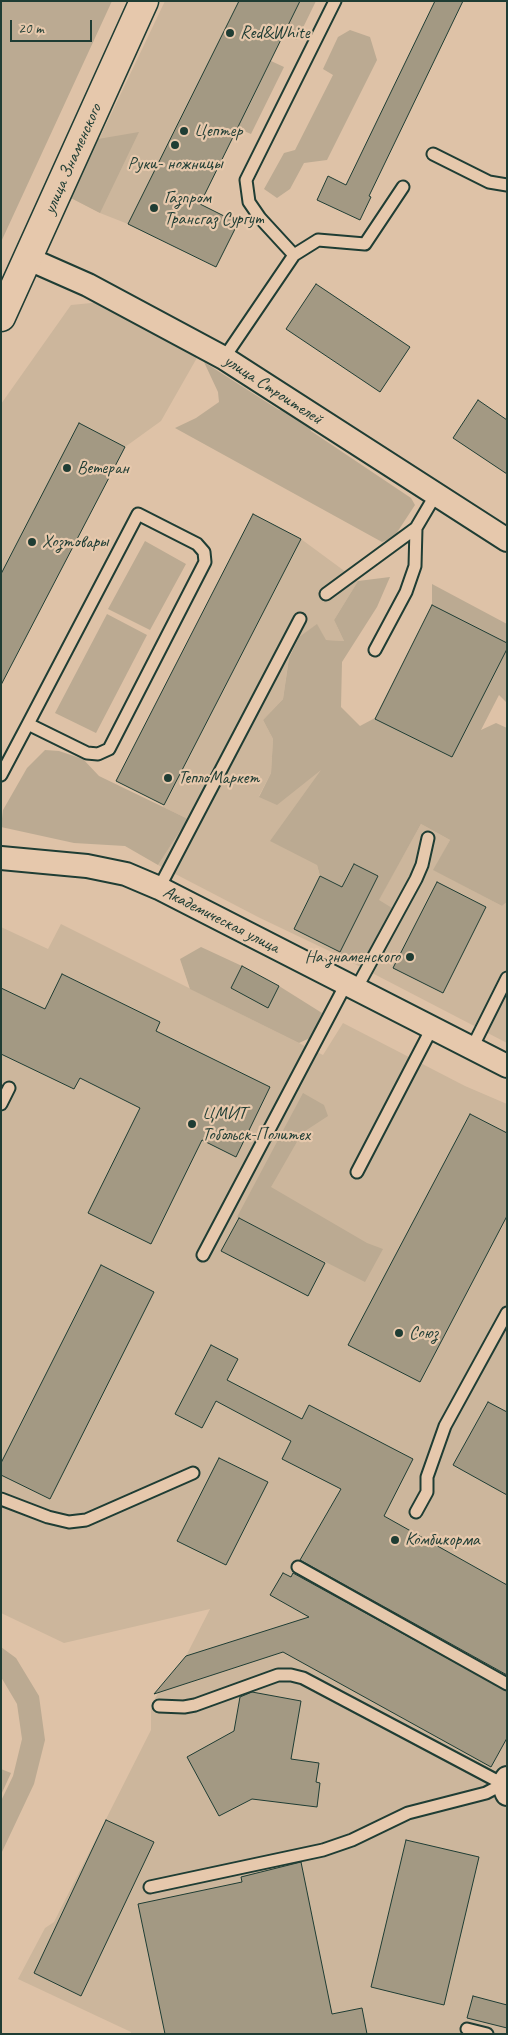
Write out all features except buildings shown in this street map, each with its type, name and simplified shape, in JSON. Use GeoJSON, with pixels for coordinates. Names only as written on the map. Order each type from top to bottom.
{"type":"FeatureCollection","features":[{"type":"Feature","properties":{"kind":"main road","name":"улица Знаменского"},"geometry":{"type":"LineString","coordinates":[[1,317],[29,259],[144,1]]}},
{"type":"Feature","properties":{"kind":"street","name":"улица Строителей"},"geometry":{"type":"LineString","coordinates":[[29,259],[88,284],[224,358],[507,540]]}},
{"type":"Feature","properties":{"kind":"street","name":"Академическая улица"},"geometry":{"type":"LineString","coordinates":[[1,858],[106,868],[126,874],[159,888],[507,1066]]}},
{"type":"Feature","properties":{"kind":"lane"},"geometry":{"type":"LineString","coordinates":[[294,256],[260,218],[249,202],[246,180],[335,1]]}},
{"type":"Feature","properties":{"kind":"lane"},"geometry":{"type":"LineString","coordinates":[[432,154],[489,182],[507,185]]}},
{"type":"Feature","properties":{"kind":"lane"},"geometry":{"type":"LineString","coordinates":[[224,358],[294,256],[318,240],[365,244],[403,187]]}},
{"type":"Feature","properties":{"kind":"lane"},"geometry":{"type":"LineString","coordinates":[[326,594],[416,528],[436,494]]}},
{"type":"Feature","properties":{"kind":"lane"},"geometry":{"type":"LineString","coordinates":[[1,775],[138,514],[197,544],[204,552],[205,562],[109,749],[98,754],[87,753],[28,724]]}},
{"type":"Feature","properties":{"kind":"lane"},"geometry":{"type":"LineString","coordinates":[[375,650],[406,592],[415,566],[416,528]]}},
{"type":"Feature","properties":{"kind":"lane"},"geometry":{"type":"LineString","coordinates":[[159,888],[300,619]]}},
{"type":"Feature","properties":{"kind":"lane"},"geometry":{"type":"LineString","coordinates":[[203,1255],[351,986],[416,879],[422,865],[428,838]]}},
{"type":"Feature","properties":{"kind":"lane"},"geometry":{"type":"LineString","coordinates":[[472,1048],[507,978]]}},
{"type":"Feature","properties":{"kind":"lane"},"geometry":{"type":"LineString","coordinates":[[357,1172],[432,1028]]}},
{"type":"Feature","properties":{"kind":"lane"},"geometry":{"type":"LineString","coordinates":[[1,1104],[9,1088]]}},
{"type":"Feature","properties":{"kind":"lane"},"geometry":{"type":"LineString","coordinates":[[416,1512],[427,1492],[428,1477],[445,1426],[507,1313]]}},
{"type":"Feature","properties":{"kind":"lane"},"geometry":{"type":"LineString","coordinates":[[1,1499],[48,1517],[69,1522],[86,1520],[193,1473]]}},
{"type":"Feature","properties":{"kind":"lane"},"geometry":{"type":"LineString","coordinates":[[298,1567],[507,1684]]}},
{"type":"Feature","properties":{"kind":"lane"},"geometry":{"type":"LineString","coordinates":[[159,1706],[184,1707],[195,1705],[278,1675],[291,1675],[303,1678],[506,1785]]}},
{"type":"Feature","properties":{"kind":"lane"},"geometry":{"type":"LineString","coordinates":[[150,1887],[323,1850],[352,1840],[408,1813],[486,1793],[506,1785]]}},
{"type":"Feature","properties":{"kind":"lane"},"geometry":{"type":"LineString","coordinates":[[467,2029],[487,2034]]}},
{"type":"Feature","properties":{"kind":"shaded area"},"geometry":{"type":"Polygon","coordinates":[[[1,1],[112,1],[1,242],[1,1]]]}},
{"type":"Feature","properties":{"kind":"shaded area"},"geometry":{"type":"Polygon","coordinates":[[[165,1],[239,1],[128,224],[100,213],[71,198],[165,1]]]}},
{"type":"Feature","properties":{"kind":"shaded area"},"geometry":{"type":"Polygon","coordinates":[[[300,1],[316,1],[297,40],[284,33],[300,1]]]}},
{"type":"Feature","properties":{"kind":"shaded area"},"geometry":{"type":"Polygon","coordinates":[[[350,30],[370,37],[377,60],[327,160],[304,163],[290,189],[277,198],[264,189],[284,153],[295,150],[333,75],[323,69],[338,37],[350,30]]]}},
{"type":"Feature","properties":{"kind":"shaded area"},"geometry":{"type":"Polygon","coordinates":[[[271,61],[284,67],[251,134],[237,128],[271,61]]]}},
{"type":"Feature","properties":{"kind":"shaded area"},"geometry":{"type":"Polygon","coordinates":[[[139,132],[100,213],[71,198],[98,139],[139,132]]]}},
{"type":"Feature","properties":{"kind":"shaded area"},"geometry":{"type":"Polygon","coordinates":[[[102,302],[198,356],[161,421],[125,447],[1,574],[1,404],[71,305],[102,302]]]}},
{"type":"Feature","properties":{"kind":"shaded area"},"geometry":{"type":"Polygon","coordinates":[[[204,362],[279,410],[289,411],[309,425],[311,431],[411,498],[415,505],[394,537],[382,542],[175,428],[196,418],[219,402],[218,392],[204,362]]]}},
{"type":"Feature","properties":{"kind":"shaded area"},"geometry":{"type":"Polygon","coordinates":[[[301,539],[358,581],[334,620],[344,641],[325,640],[317,625],[299,637],[289,657],[283,699],[263,720],[273,739],[271,773],[259,796],[323,768],[317,865],[320,876],[294,929],[340,952],[344,958],[260,918],[158,865],[188,819],[163,807],[301,539]]]}},
{"type":"Feature","properties":{"kind":"shaded area"},"geometry":{"type":"Polygon","coordinates":[[[145,541],[186,564],[150,630],[108,609],[145,541]]]}},
{"type":"Feature","properties":{"kind":"shaded area"},"geometry":{"type":"Polygon","coordinates":[[[390,577],[377,607],[342,662],[341,707],[360,726],[375,718],[432,605],[432,584],[507,624],[507,703],[499,695],[481,730],[496,723],[507,728],[507,902],[502,906],[433,870],[450,840],[421,824],[379,900],[392,908],[370,954],[361,960],[349,961],[340,952],[378,876],[354,864],[342,887],[320,876],[317,865],[270,841],[321,770],[277,805],[259,797],[271,773],[273,739],[263,720],[283,699],[289,658],[299,637],[317,624],[326,640],[344,641],[334,620],[358,581],[390,577]]]}},
{"type":"Feature","properties":{"kind":"shaded area"},"geometry":{"type":"Polygon","coordinates":[[[107,614],[147,635],[96,733],[55,713],[107,614]]]}},
{"type":"Feature","properties":{"kind":"shaded area"},"geometry":{"type":"Polygon","coordinates":[[[45,750],[59,751],[83,759],[99,776],[188,819],[158,865],[125,846],[74,843],[1,827],[3,810],[27,768],[45,750]]]}},
{"type":"Feature","properties":{"kind":"shaded area"},"geometry":{"type":"Polygon","coordinates":[[[421,824],[450,840],[434,870],[502,906],[507,902],[507,1043],[349,961],[361,960],[378,901],[421,824]]]}},
{"type":"Feature","properties":{"kind":"shaded area"},"geometry":{"type":"Polygon","coordinates":[[[61,924],[323,1055],[343,1023],[465,1086],[507,1104],[507,1585],[339,1492],[302,1558],[507,1673],[507,2034],[131,2034],[131,2032],[18,1979],[45,1928],[54,1922],[151,1730],[151,1705],[167,1679],[186,1656],[210,1609],[64,1643],[1,1613],[1,927],[48,949],[61,924]]]}},
{"type":"Feature","properties":{"kind":"shaded area"},"geometry":{"type":"Polygon","coordinates":[[[201,947],[242,966],[231,988],[267,1007],[279,986],[322,1013],[310,1038],[299,1043],[190,989],[180,959],[201,947]]]}},
{"type":"Feature","properties":{"kind":"shaded area"},"geometry":{"type":"Polygon","coordinates":[[[303,1093],[324,1105],[328,1116],[302,1133],[271,1187],[367,1243],[383,1249],[365,1282],[237,1217],[303,1093]]]}},
{"type":"Feature","properties":{"kind":"shaded area"},"geometry":{"type":"Polygon","coordinates":[[[1,1647],[16,1658],[39,1696],[45,1740],[34,1784],[1,1854],[1,1801],[13,1776],[22,1739],[17,1704],[1,1677],[1,1647]]]}},
{"type":"Feature","properties":{"kind":"shaded area"},"geometry":{"type":"Polygon","coordinates":[[[1,1769],[11,1773],[1,1795],[1,1769]]]}},
{"type":"Feature","properties":{"kind":"place","name":"Red&White"},"geometry":{"type":"Point","coordinates":[230,33]}},
{"type":"Feature","properties":{"kind":"place","name":"Цептер"},"geometry":{"type":"Point","coordinates":[184,131]}},
{"type":"Feature","properties":{"kind":"place","name":"Руки- ножницы"},"geometry":{"type":"Point","coordinates":[175,145]}},
{"type":"Feature","properties":{"kind":"place","name":"Газпром Трансгаз Сургут"},"geometry":{"type":"Point","coordinates":[154,208]}},
{"type":"Feature","properties":{"kind":"place","name":"Ветеран"},"geometry":{"type":"Point","coordinates":[67,468]}},
{"type":"Feature","properties":{"kind":"place","name":"Хозтовары"},"geometry":{"type":"Point","coordinates":[32,542]}},
{"type":"Feature","properties":{"kind":"place","name":"ТеплоМаркет"},"geometry":{"type":"Point","coordinates":[168,778]}},
{"type":"Feature","properties":{"kind":"place","name":"На знаменского"},"geometry":{"type":"Point","coordinates":[410,957]}},
{"type":"Feature","properties":{"kind":"place","name":"ЦМИТ Тобольск-Политех"},"geometry":{"type":"Point","coordinates":[192,1124]}},
{"type":"Feature","properties":{"kind":"place","name":"Союз"},"geometry":{"type":"Point","coordinates":[399,1333]}},
{"type":"Feature","properties":{"kind":"place","name":"Комбикорма"},"geometry":{"type":"Point","coordinates":[395,1540]}}]}
